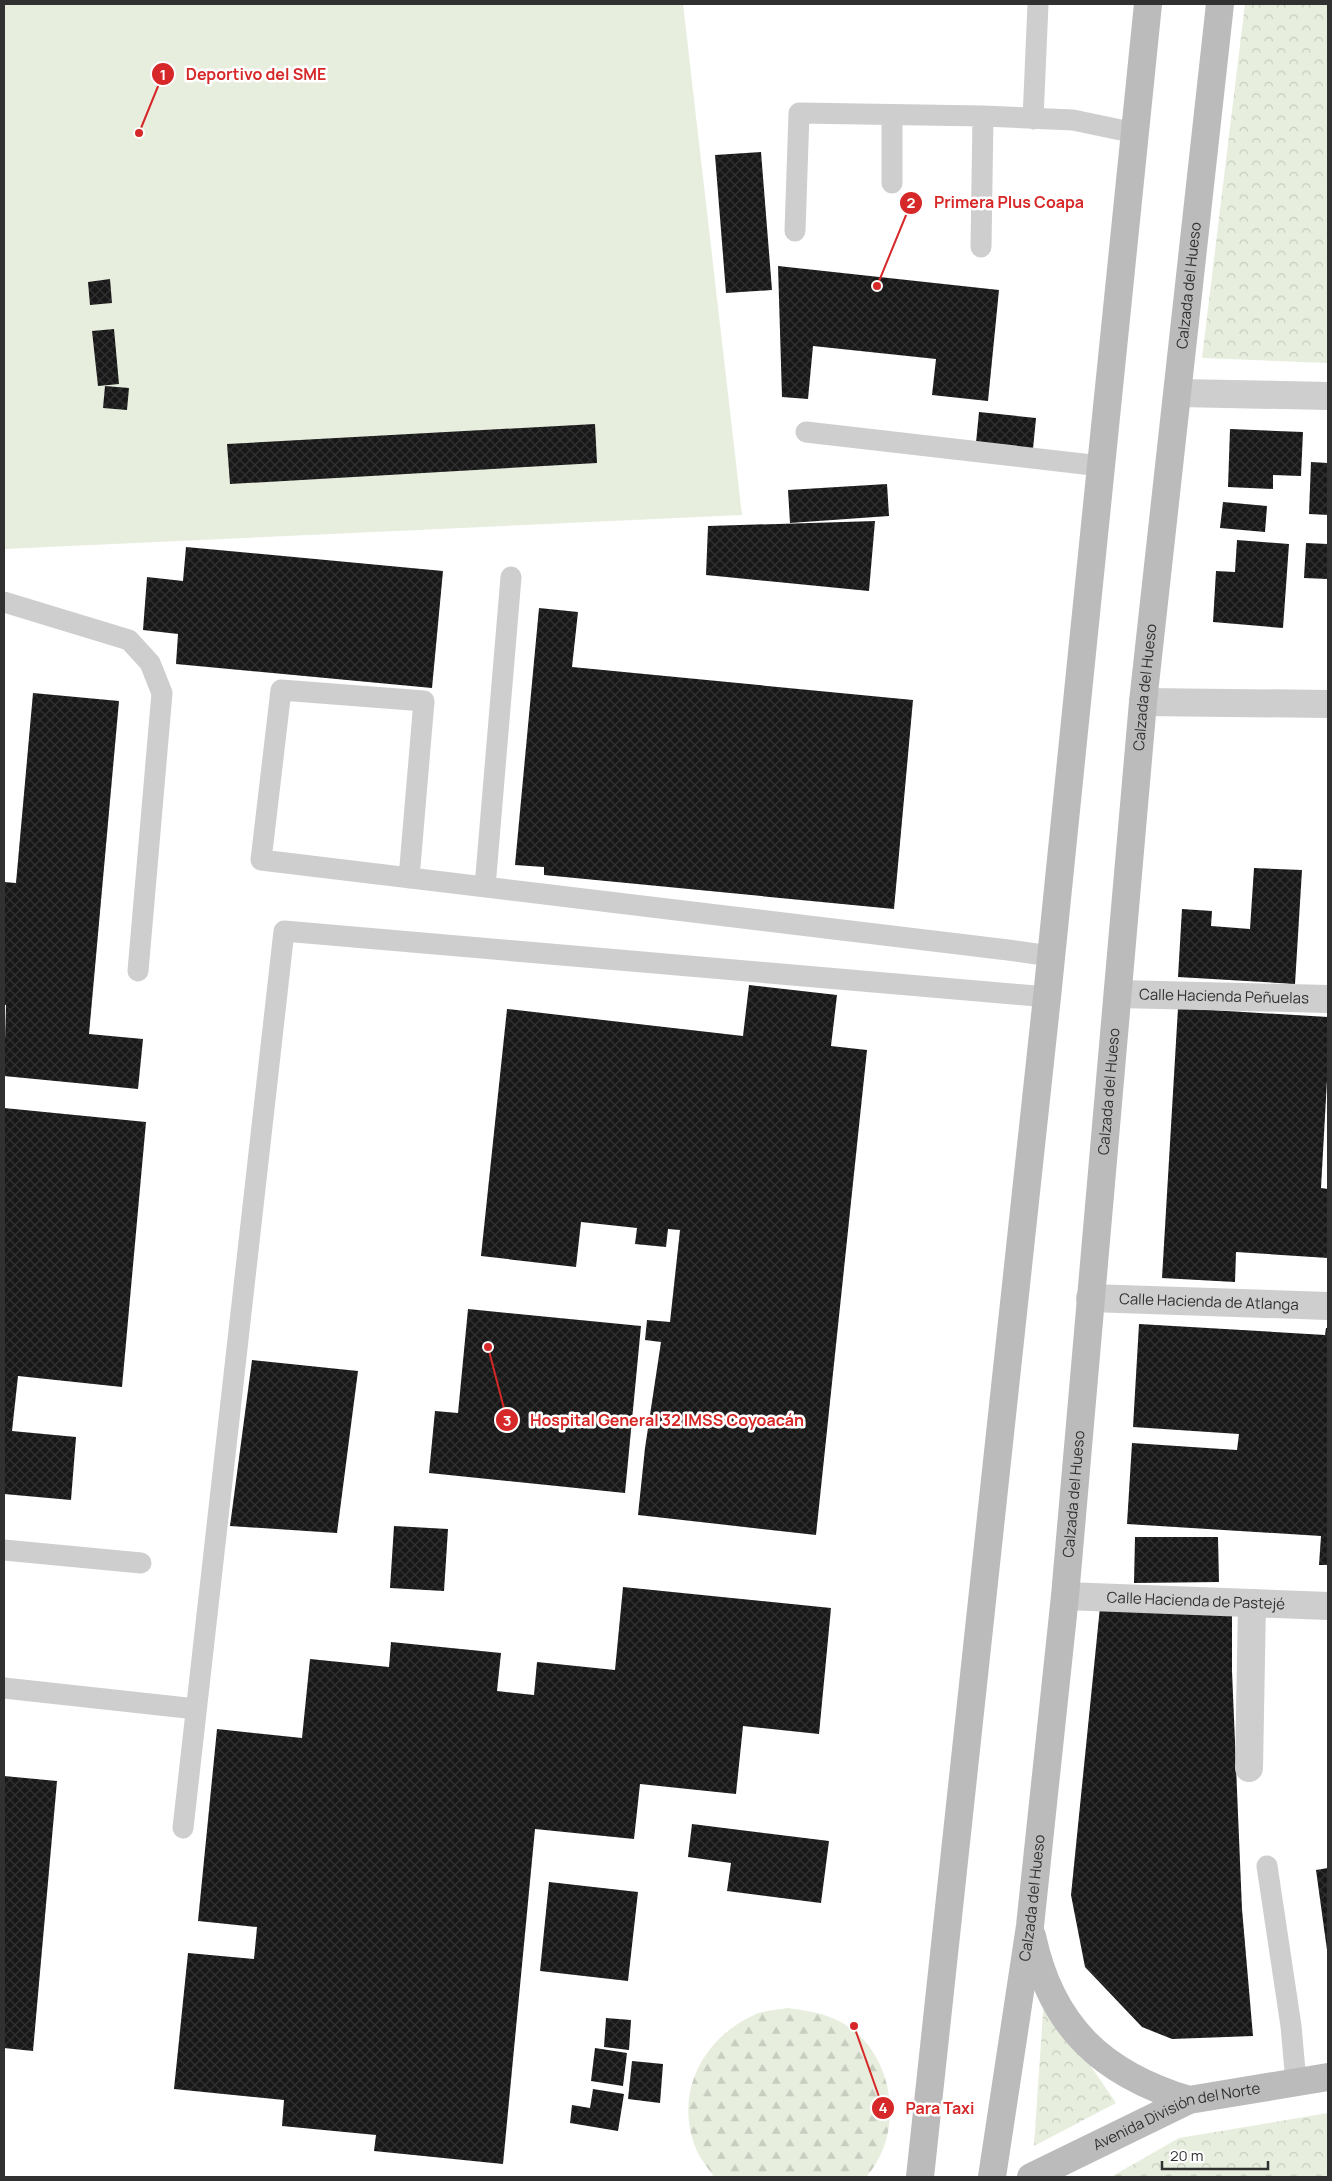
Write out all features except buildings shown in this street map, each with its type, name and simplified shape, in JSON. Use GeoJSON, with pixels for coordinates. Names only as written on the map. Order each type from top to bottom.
{"type":"FeatureCollection","features":[{"type":"Feature","properties":{"kind":"main road"},"geometry":{"type":"LineString","coordinates":[[920,2177],[1047,997],[1148,4]]}},
{"type":"Feature","properties":{"kind":"main road","name":"Calzada del Hueso"},"geometry":{"type":"LineString","coordinates":[[992,2177],[1030,1926],[1065,1596],[1144,702],[1220,4]]}},
{"type":"Feature","properties":{"kind":"main road"},"geometry":{"type":"LineString","coordinates":[[1030,1926],[1037,1958],[1049,1989],[1066,2018],[1087,2044],[1108,2064],[1133,2080],[1160,2092],[1188,2100]]}},
{"type":"Feature","properties":{"kind":"main road","name":"Avenida División del Norte"},"geometry":{"type":"LineString","coordinates":[[1032,2177],[1188,2100],[1328,2077]]}},
{"type":"Feature","properties":{"kind":"street"},"geometry":{"type":"LineString","coordinates":[[1178,393],[1328,396]]}},
{"type":"Feature","properties":{"kind":"street"},"geometry":{"type":"LineString","coordinates":[[1144,702],[1328,704]]}},
{"type":"Feature","properties":{"kind":"street","name":"Calle Hacienda Peñuelas"},"geometry":{"type":"LineString","coordinates":[[1119,994],[1328,999]]}},
{"type":"Feature","properties":{"kind":"street","name":"Calle Hacienda de Atlanga"},"geometry":{"type":"LineString","coordinates":[[1090,1298],[1328,1306]]}},
{"type":"Feature","properties":{"kind":"street","name":"Calle Hacienda de Pastejé"},"geometry":{"type":"LineString","coordinates":[[1065,1596],[1328,1606]]}},
{"type":"Feature","properties":{"kind":"street"},"geometry":{"type":"LineString","coordinates":[[1250,1768],[1252,1603]]}},
{"type":"Feature","properties":{"kind":"lane"},"geometry":{"type":"LineString","coordinates":[[1032,119],[1038,4]]}},
{"type":"Feature","properties":{"kind":"lane"},"geometry":{"type":"LineString","coordinates":[[795,231],[799,113],[983,116],[1073,120],[1135,133]]}},
{"type":"Feature","properties":{"kind":"lane"},"geometry":{"type":"LineString","coordinates":[[892,114],[892,183]]}},
{"type":"Feature","properties":{"kind":"lane"},"geometry":{"type":"LineString","coordinates":[[981,247],[983,116]]}},
{"type":"Feature","properties":{"kind":"lane"},"geometry":{"type":"LineString","coordinates":[[806,432],[1101,466]]}},
{"type":"Feature","properties":{"kind":"lane"},"geometry":{"type":"LineString","coordinates":[[485,887],[511,577]]}},
{"type":"Feature","properties":{"kind":"lane"},"geometry":{"type":"LineString","coordinates":[[4,602],[129,640],[150,663],[162,693],[138,971]]}},
{"type":"Feature","properties":{"kind":"lane"},"geometry":{"type":"LineString","coordinates":[[409,878],[424,701],[281,690],[261,860],[409,878],[485,887],[1051,956]]}},
{"type":"Feature","properties":{"kind":"lane"},"geometry":{"type":"LineString","coordinates":[[182,1828],[284,931],[1047,997]]}},
{"type":"Feature","properties":{"kind":"lane"},"geometry":{"type":"LineString","coordinates":[[4,1550],[141,1563]]}},
{"type":"Feature","properties":{"kind":"lane"},"geometry":{"type":"LineString","coordinates":[[4,1688],[196,1708]]}},
{"type":"Feature","properties":{"kind":"lane"},"geometry":{"type":"LineString","coordinates":[[1267,1866],[1291,2026],[1296,2082]]}},
{"type":"Feature","properties":{"kind":"green space"},"geometry":{"type":"Polygon","coordinates":[[[4,4],[683,4],[742,515],[4,549],[4,4]]]}},
{"type":"Feature","properties":{"kind":"green space"},"geometry":{"type":"Polygon","coordinates":[[[1245,4],[1328,4],[1328,363],[1202,358],[1245,4]]]}},
{"type":"Feature","properties":{"kind":"green space"},"geometry":{"type":"Polygon","coordinates":[[[1044,1997],[1116,2103],[1034,2146],[1044,1997]]]}},
{"type":"Feature","properties":{"kind":"green space"},"geometry":{"type":"Polygon","coordinates":[[[788,2008],[804,2010],[835,2019],[849,2027],[865,2041],[877,2058],[885,2078],[890,2120],[886,2140],[878,2160],[866,2177],[714,2177],[697,2151],[690,2130],[688,2110],[691,2090],[697,2071],[706,2054],[735,2025],[758,2013],[788,2008]]]}},
{"type":"Feature","properties":{"kind":"green space"},"geometry":{"type":"Polygon","coordinates":[[[1328,2113],[1328,2177],[1111,2177],[1179,2138],[1328,2113]]]}},
{"type":"Feature","properties":{"kind":"place","name":"Deportivo del SME"},"geometry":{"type":"Point","coordinates":[139,133]}},
{"type":"Feature","properties":{"kind":"place","name":"Primera Plus Coapa"},"geometry":{"type":"Point","coordinates":[877,286]}},
{"type":"Feature","properties":{"kind":"place","name":"Hospital General 32 IMSS Coyoacán"},"geometry":{"type":"Point","coordinates":[488,1347]}},
{"type":"Feature","properties":{"kind":"place","name":"Para Taxi"},"geometry":{"type":"Point","coordinates":[854,2026]}}]}
